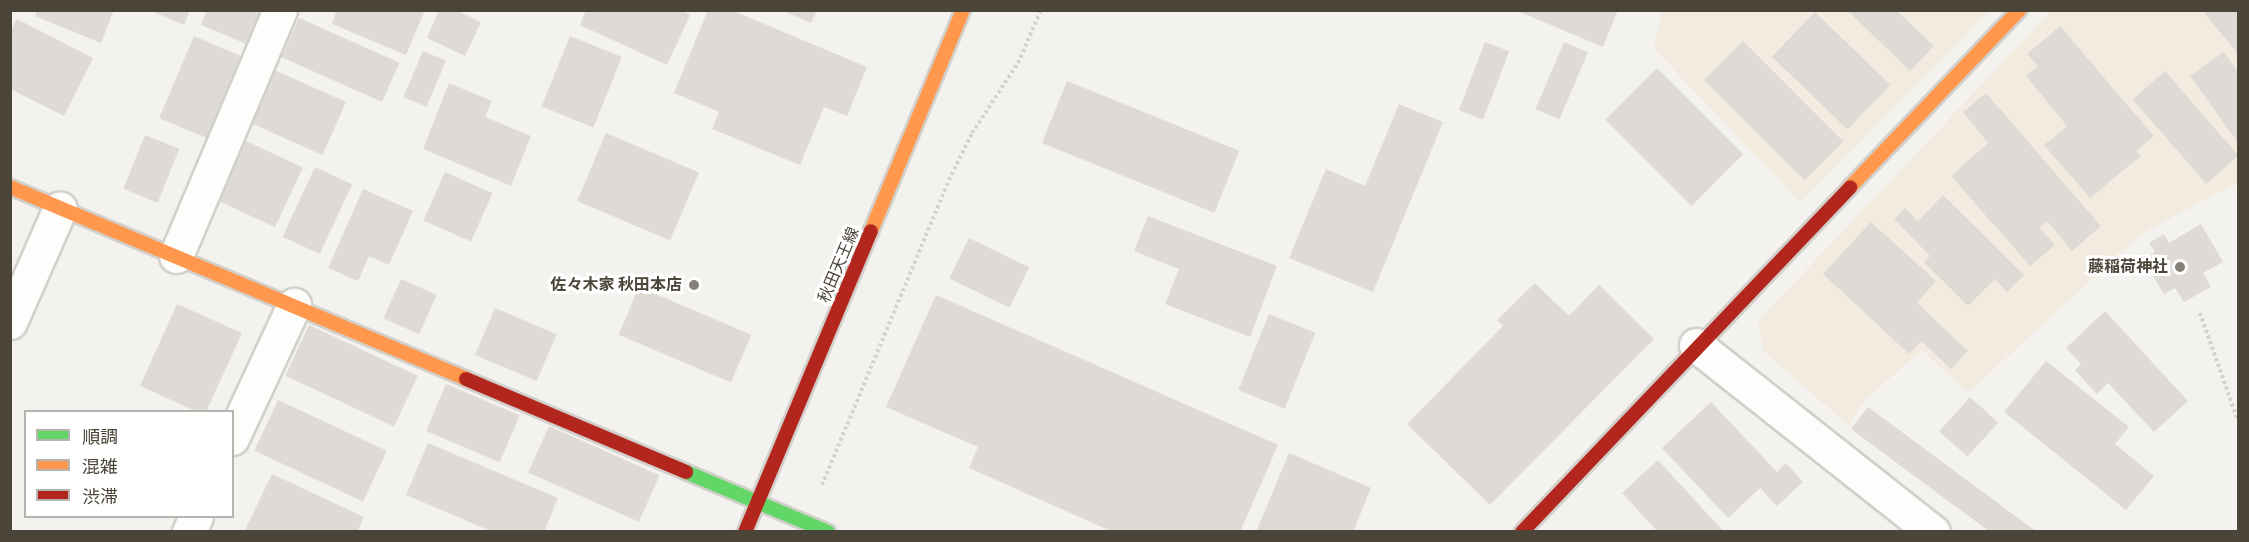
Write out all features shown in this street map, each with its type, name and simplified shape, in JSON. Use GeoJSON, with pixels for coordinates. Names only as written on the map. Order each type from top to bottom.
{"type":"FeatureCollection","features":[{"type":"Feature","properties":{"kind":"street"},"geometry":{"type":"LineString","coordinates":[[177,256],[280,10]]}},
{"type":"Feature","properties":{"kind":"street","name":"秋田天王線"},"geometry":{"type":"LineString","coordinates":[[745,531],[963,10]]}},
{"type":"Feature","properties":{"kind":"street"},"geometry":{"type":"LineString","coordinates":[[1522,531],[1696,345],[2019,10]]}},
{"type":"Feature","properties":{"kind":"street"},"geometry":{"type":"LineString","coordinates":[[10,187],[759,500],[828,531]]}},
{"type":"Feature","properties":{"kind":"street"},"geometry":{"type":"LineString","coordinates":[[10,322],[60,208]]}},
{"type":"Feature","properties":{"kind":"street"},"geometry":{"type":"LineString","coordinates":[[234,434],[294,305]]}},
{"type":"Feature","properties":{"kind":"street"},"geometry":{"type":"LineString","coordinates":[[1696,345],[1933,531]]}},
{"type":"Feature","properties":{"kind":"path"},"geometry":{"type":"LineString","coordinates":[[807,522],[949,180],[972,133],[1018,63],[1041,10]]}},
{"type":"Feature","properties":{"kind":"path"},"geometry":{"type":"LineString","coordinates":[[2200,313],[2238,421]]}},
{"type":"Feature","properties":{"kind":"shaded area"},"geometry":{"type":"Polygon","coordinates":[[[1662,11],[1990,11],[1800,202],[1654,49],[1662,11]]]}},
{"type":"Feature","properties":{"kind":"shaded area"},"geometry":{"type":"Polygon","coordinates":[[[2051,11],[2238,11],[2238,182],[2141,234],[1968,393],[1922,350],[1865,400],[1848,425],[1763,351],[1758,321],[2051,11]]]}},
{"type":"Feature","properties":{"kind":"building"},"geometry":{"type":"Polygon","coordinates":[[[37,10],[114,10],[101,43],[35,16],[37,10]]]}},
{"type":"Feature","properties":{"kind":"building"},"geometry":{"type":"Polygon","coordinates":[[[149,10],[190,10],[184,25],[149,10]]]}},
{"type":"Feature","properties":{"kind":"building"},"geometry":{"type":"Polygon","coordinates":[[[207,10],[264,10],[249,45],[201,25],[207,10]]]}},
{"type":"Feature","properties":{"kind":"building"},"geometry":{"type":"Polygon","coordinates":[[[337,10],[425,10],[406,55],[332,24],[337,10]]]}},
{"type":"Feature","properties":{"kind":"building"},"geometry":{"type":"Polygon","coordinates":[[[439,10],[456,10],[481,22],[465,56],[427,38],[439,10]]]}},
{"type":"Feature","properties":{"kind":"building"},"geometry":{"type":"Polygon","coordinates":[[[586,10],[681,10],[690,15],[667,65],[580,25],[586,10]]]}},
{"type":"Feature","properties":{"kind":"building"},"geometry":{"type":"Polygon","coordinates":[[[708,10],[731,10],[867,67],[847,116],[824,107],[800,165],[712,129],[719,112],[674,93],[708,10]]]}},
{"type":"Feature","properties":{"kind":"building"},"geometry":{"type":"Polygon","coordinates":[[[781,10],[817,10],[811,23],[781,10]]]}},
{"type":"Feature","properties":{"kind":"building"},"geometry":{"type":"Polygon","coordinates":[[[1515,10],[1618,10],[1603,47],[1515,10]]]}},
{"type":"Feature","properties":{"kind":"building"},"geometry":{"type":"Polygon","coordinates":[[[1847,10],[1896,10],[1934,46],[1910,71],[1847,10]]]}},
{"type":"Feature","properties":{"kind":"building"},"geometry":{"type":"Polygon","coordinates":[[[2202,10],[2238,10],[2238,54],[2202,10]]]}},
{"type":"Feature","properties":{"kind":"building"},"geometry":{"type":"Polygon","coordinates":[[[1815,12],[1891,85],[1847,130],[1772,57],[1815,12]]]}},
{"type":"Feature","properties":{"kind":"building"},"geometry":{"type":"Polygon","coordinates":[[[299,18],[399,63],[382,102],[282,57],[299,18]]]}},
{"type":"Feature","properties":{"kind":"building"},"geometry":{"type":"Polygon","coordinates":[[[17,19],[93,58],[64,116],[10,89],[10,32],[17,19]]]}},
{"type":"Feature","properties":{"kind":"building"},"geometry":{"type":"Polygon","coordinates":[[[2060,26],[2154,136],[2136,151],[2141,156],[2090,198],[2044,145],[2067,126],[2026,76],[2038,66],[2027,54],[2060,26]]]}},
{"type":"Feature","properties":{"kind":"building"},"geometry":{"type":"Polygon","coordinates":[[[194,36],[246,58],[211,140],[159,118],[194,36]]]}},
{"type":"Feature","properties":{"kind":"building"},"geometry":{"type":"Polygon","coordinates":[[[570,36],[622,57],[593,127],[542,106],[570,36]]]}},
{"type":"Feature","properties":{"kind":"building"},"geometry":{"type":"Polygon","coordinates":[[[1743,41],[1843,141],[1805,180],[1704,80],[1743,41]]]}},
{"type":"Feature","properties":{"kind":"building"},"geometry":{"type":"Polygon","coordinates":[[[1485,42],[1509,51],[1483,119],[1459,110],[1485,42]]]}},
{"type":"Feature","properties":{"kind":"building"},"geometry":{"type":"Polygon","coordinates":[[[1564,42],[1588,52],[1559,119],[1535,109],[1564,42]]]}},
{"type":"Feature","properties":{"kind":"building"},"geometry":{"type":"Polygon","coordinates":[[[423,51],[446,61],[426,107],[403,97],[423,51]]]}},
{"type":"Feature","properties":{"kind":"building"},"geometry":{"type":"Polygon","coordinates":[[[2224,52],[2238,72],[2238,143],[2190,76],[2224,52]]]}},
{"type":"Feature","properties":{"kind":"building"},"geometry":{"type":"Polygon","coordinates":[[[1657,68],[1743,154],[1692,206],[1605,120],[1657,68]]]}},
{"type":"Feature","properties":{"kind":"building"},"geometry":{"type":"Polygon","coordinates":[[[272,69],[346,102],[322,155],[248,122],[272,69]]]}},
{"type":"Feature","properties":{"kind":"building"},"geometry":{"type":"Polygon","coordinates":[[[2165,71],[2238,155],[2206,184],[2133,99],[2165,71]]]}},
{"type":"Feature","properties":{"kind":"building"},"geometry":{"type":"Polygon","coordinates":[[[1067,81],[1239,151],[1214,213],[1042,143],[1067,81]]]}},
{"type":"Feature","properties":{"kind":"building"},"geometry":{"type":"Polygon","coordinates":[[[449,83],[492,101],[485,117],[531,136],[511,186],[423,149],[449,83]]]}},
{"type":"Feature","properties":{"kind":"building"},"geometry":{"type":"Polygon","coordinates":[[[1986,93],[2101,226],[2072,251],[2047,221],[2039,227],[2055,245],[2030,266],[1951,176],[1988,143],[1963,112],[1986,93]]]}},
{"type":"Feature","properties":{"kind":"building"},"geometry":{"type":"Polygon","coordinates":[[[1399,104],[1443,122],[1373,292],[1289,258],[1326,169],[1365,186],[1399,104]]]}},
{"type":"Feature","properties":{"kind":"building"},"geometry":{"type":"Polygon","coordinates":[[[606,133],[699,172],[670,241],[577,201],[606,133]]]}},
{"type":"Feature","properties":{"kind":"building"},"geometry":{"type":"Polygon","coordinates":[[[145,135],[179,149],[158,203],[123,189],[145,135]]]}},
{"type":"Feature","properties":{"kind":"building"},"geometry":{"type":"Polygon","coordinates":[[[244,140],[303,167],[275,227],[216,200],[244,140]]]}},
{"type":"Feature","properties":{"kind":"building"},"geometry":{"type":"Polygon","coordinates":[[[315,167],[352,184],[320,254],[282,237],[315,167]]]}},
{"type":"Feature","properties":{"kind":"building"},"geometry":{"type":"Polygon","coordinates":[[[445,172],[493,193],[471,242],[423,220],[445,172]]]}},
{"type":"Feature","properties":{"kind":"building"},"geometry":{"type":"Polygon","coordinates":[[[363,189],[413,211],[389,265],[369,256],[358,281],[328,268],[363,189]]]}},
{"type":"Feature","properties":{"kind":"building"},"geometry":{"type":"Polygon","coordinates":[[[1943,195],[2024,275],[2007,292],[1995,279],[1968,306],[1924,262],[1930,256],[1894,219],[1905,208],[1918,221],[1943,195]]]}},
{"type":"Feature","properties":{"kind":"building"},"geometry":{"type":"Polygon","coordinates":[[[1148,216],[1277,266],[1250,337],[1165,304],[1179,269],[1134,251],[1148,216]]]}},
{"type":"Feature","properties":{"kind":"building"},"geometry":{"type":"Polygon","coordinates":[[[1871,222],[1936,281],[1917,303],[1968,351],[1951,369],[1921,341],[1909,354],[1823,274],[1871,222]]]}},
{"type":"Feature","properties":{"kind":"building","name":"藤稲荷神社"},"geometry":{"type":"Polygon","coordinates":[[[2201,224],[2223,262],[2203,273],[2211,287],[2184,302],[2175,288],[2164,294],[2143,260],[2155,252],[2149,243],[2164,234],[2169,243],[2201,224]]]}},
{"type":"Feature","properties":{"kind":"building"},"geometry":{"type":"Polygon","coordinates":[[[969,238],[1029,267],[1009,308],[949,278],[969,238]]]}},
{"type":"Feature","properties":{"kind":"building"},"geometry":{"type":"Polygon","coordinates":[[[401,279],[437,295],[419,334],[384,318],[401,279]]]}},
{"type":"Feature","properties":{"kind":"building"},"geometry":{"type":"Polygon","coordinates":[[[1535,283],[1569,316],[1599,285],[1654,339],[1490,505],[1407,424],[1503,326],[1497,320],[1535,283]]]}},
{"type":"Feature","properties":{"kind":"building"},"geometry":{"type":"Polygon","coordinates":[[[639,287],[751,335],[731,383],[619,335],[639,287]]]}},
{"type":"Feature","properties":{"kind":"building"},"geometry":{"type":"Polygon","coordinates":[[[936,295],[1278,445],[1240,532],[1113,532],[969,468],[978,447],[886,407],[936,295]]]}},
{"type":"Feature","properties":{"kind":"building"},"geometry":{"type":"Polygon","coordinates":[[[177,304],[242,333],[207,410],[194,410],[140,386],[177,304]]]}},
{"type":"Feature","properties":{"kind":"building"},"geometry":{"type":"Polygon","coordinates":[[[495,308],[557,334],[537,381],[475,355],[495,308]]]}},
{"type":"Feature","properties":{"kind":"building"},"geometry":{"type":"Polygon","coordinates":[[[2105,311],[2188,401],[2154,432],[2108,383],[2097,394],[2075,370],[2081,364],[2066,348],[2105,311]]]}},
{"type":"Feature","properties":{"kind":"building"},"geometry":{"type":"Polygon","coordinates":[[[1269,314],[1315,333],[1285,409],[1238,390],[1269,314]]]}},
{"type":"Feature","properties":{"kind":"building"},"geometry":{"type":"Polygon","coordinates":[[[309,325],[418,376],[394,426],[285,376],[309,325]]]}},
{"type":"Feature","properties":{"kind":"building"},"geometry":{"type":"Polygon","coordinates":[[[2046,361],[2129,427],[2115,444],[2154,476],[2126,510],[2004,412],[2046,361]]]}},
{"type":"Feature","properties":{"kind":"building"},"geometry":{"type":"Polygon","coordinates":[[[446,384],[520,415],[500,462],[426,431],[446,384]]]}},
{"type":"Feature","properties":{"kind":"building"},"geometry":{"type":"Polygon","coordinates":[[[1970,397],[1998,422],[1967,457],[1939,431],[1970,397]]]}},
{"type":"Feature","properties":{"kind":"building"},"geometry":{"type":"Polygon","coordinates":[[[278,400],[387,451],[363,501],[254,451],[278,400]]]}},
{"type":"Feature","properties":{"kind":"building"},"geometry":{"type":"Polygon","coordinates":[[[1711,402],[1777,472],[1786,463],[1803,482],[1777,506],[1760,488],[1728,518],[1662,448],[1711,402]]]}},
{"type":"Feature","properties":{"kind":"building"},"geometry":{"type":"Polygon","coordinates":[[[1868,407],[2037,532],[1990,532],[1851,429],[1868,407]]]}},
{"type":"Feature","properties":{"kind":"building"},"geometry":{"type":"Polygon","coordinates":[[[549,426],[660,475],[639,522],[528,473],[549,426]]]}},
{"type":"Feature","properties":{"kind":"building"},"geometry":{"type":"Polygon","coordinates":[[[428,443],[558,498],[544,532],[493,532],[406,495],[428,443]]]}},
{"type":"Feature","properties":{"kind":"building"},"geometry":{"type":"Polygon","coordinates":[[[1289,453],[1371,488],[1353,532],[1256,532],[1289,453]]]}},
{"type":"Feature","properties":{"kind":"building"},"geometry":{"type":"Polygon","coordinates":[[[1658,460],[1724,532],[1658,532],[1622,493],[1658,460]]]}},
{"type":"Feature","properties":{"kind":"building"},"geometry":{"type":"Polygon","coordinates":[[[272,474],[364,517],[357,532],[244,532],[272,474]]]}},
{"type":"Feature","properties":{"kind":"traffic: fast"},"geometry":{"type":"LineString","coordinates":[[686,472],[828,532]]}},
{"type":"Feature","properties":{"kind":"traffic: slow"},"geometry":{"type":"LineString","coordinates":[[871,231],[963,10]]}},
{"type":"Feature","properties":{"kind":"traffic: slow"},"geometry":{"type":"LineString","coordinates":[[1850,187],[2019,10]]}},
{"type":"Feature","properties":{"kind":"traffic: slow"},"geometry":{"type":"LineString","coordinates":[[10,187],[466,379]]}},
{"type":"Feature","properties":{"kind":"traffic: jam"},"geometry":{"type":"LineString","coordinates":[[1522,532],[1850,187]]}},
{"type":"Feature","properties":{"kind":"traffic: jam"},"geometry":{"type":"LineString","coordinates":[[745,532],[871,231]]}},
{"type":"Feature","properties":{"kind":"traffic: jam"},"geometry":{"type":"LineString","coordinates":[[466,379],[686,472]]}},
{"type":"Feature","properties":{"kind":"place","name":"藤稲荷神社"},"geometry":{"type":"Point","coordinates":[2180,267]}},
{"type":"Feature","properties":{"kind":"place","name":"佐々木家 秋田本店"},"geometry":{"type":"Point","coordinates":[694,285]}}]}
